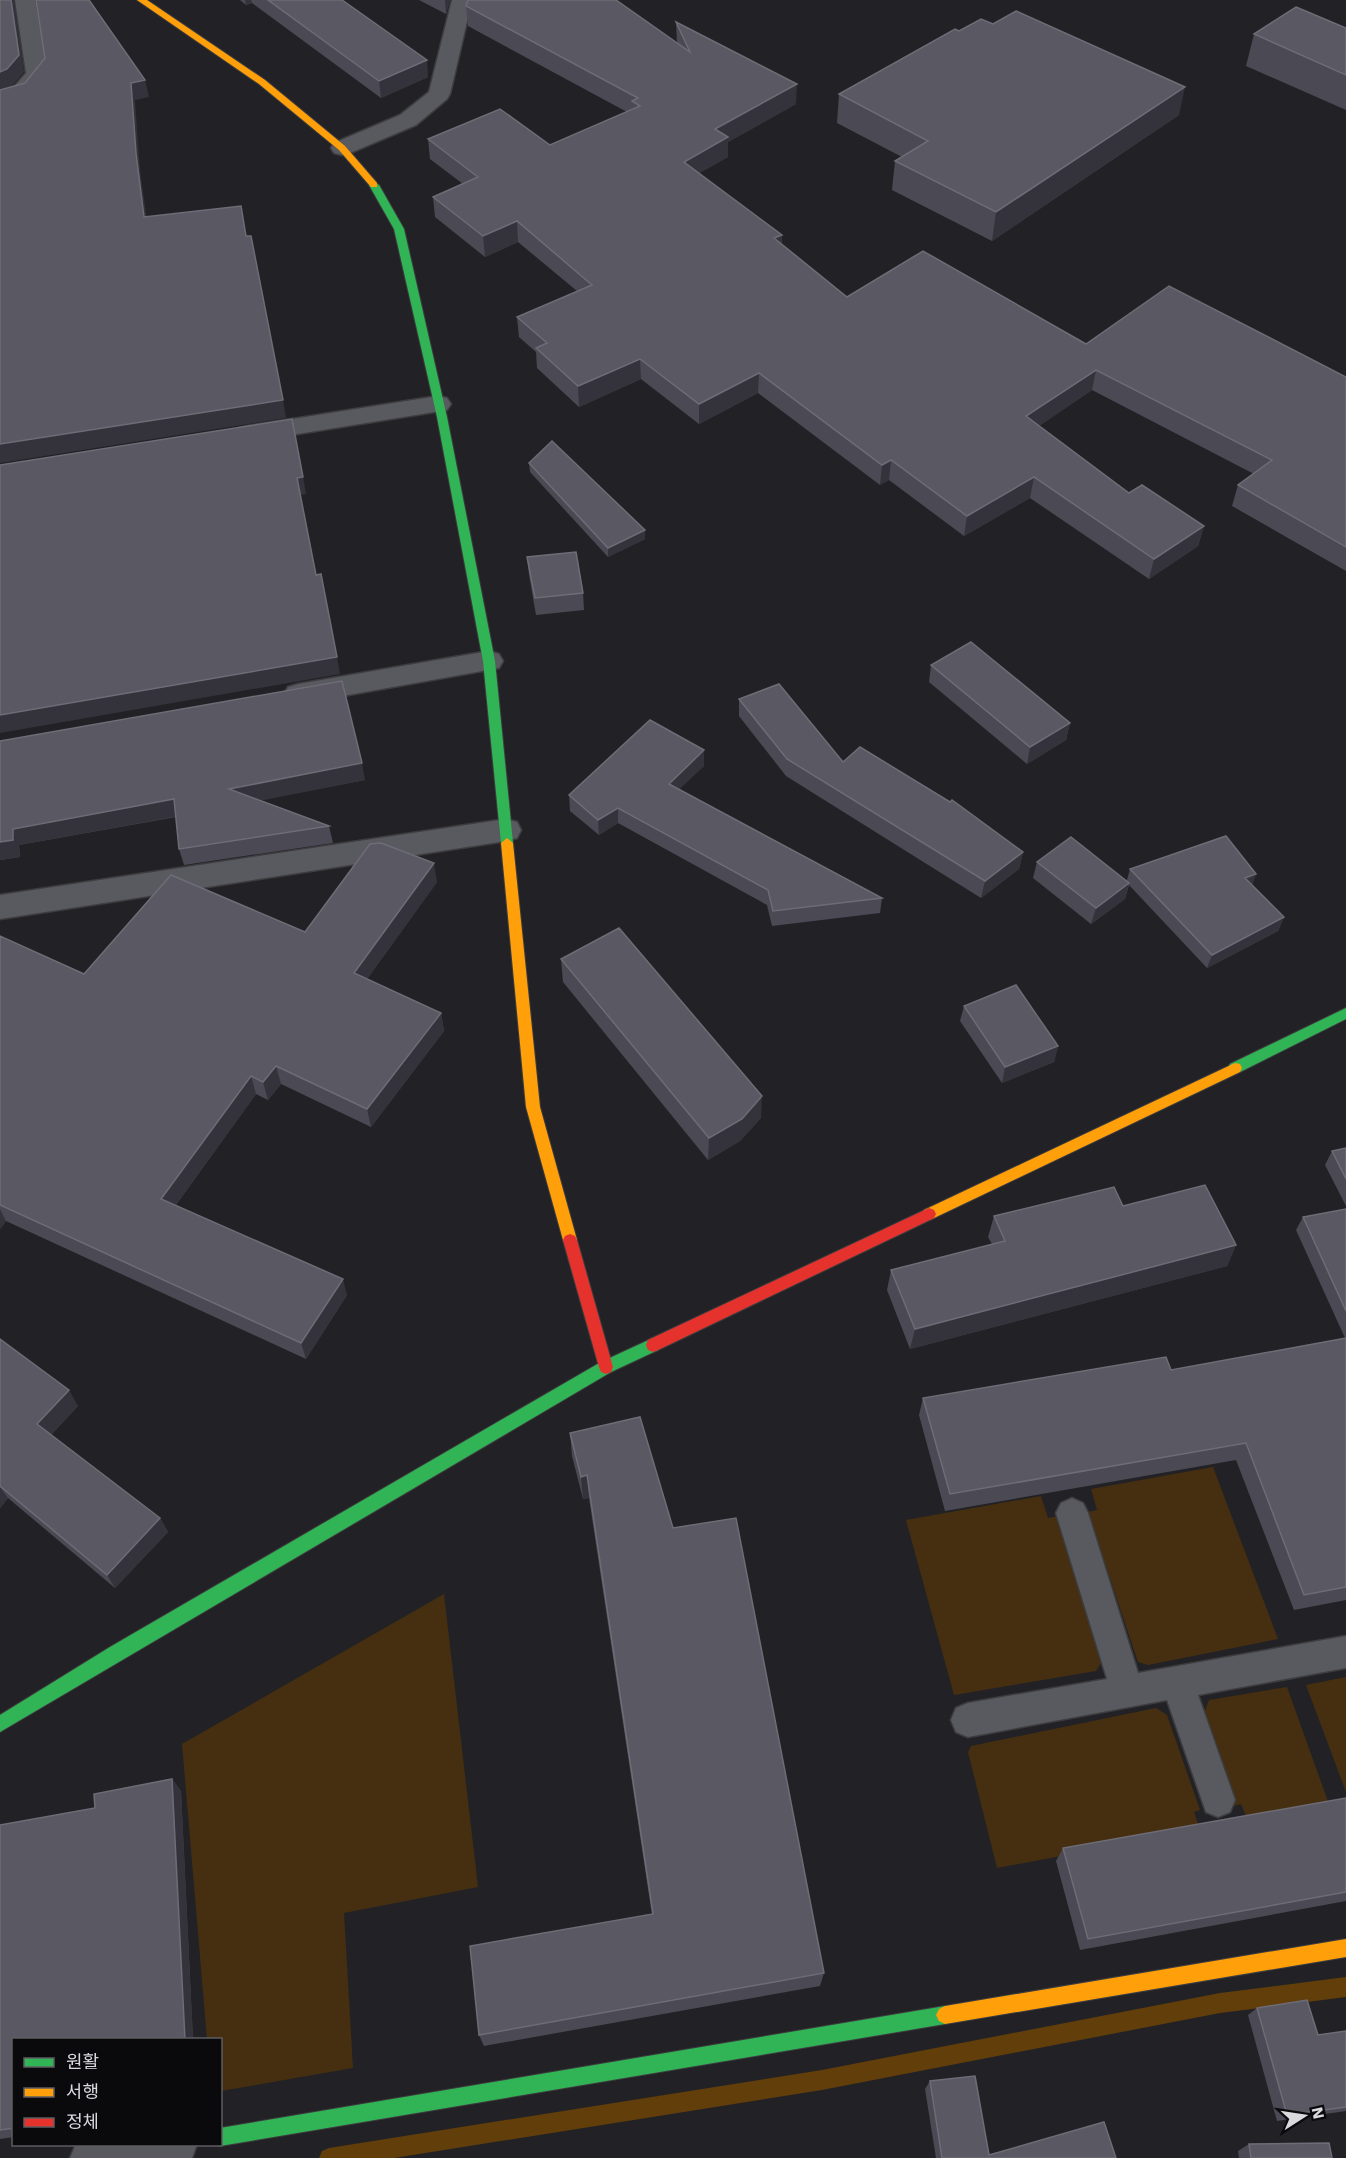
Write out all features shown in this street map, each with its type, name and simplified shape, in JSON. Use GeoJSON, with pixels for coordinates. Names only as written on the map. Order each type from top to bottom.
{"type":"FeatureCollection","features":[{"type":"Feature","properties":{"kind":"main road"},"geometry":{"type":"LineString","coordinates":[[141,0],[262,82],[342,148],[378,189],[399,229],[438,404],[489,661],[533,1107],[606,1367]]}},
{"type":"Feature","properties":{"kind":"main road"},"geometry":{"type":"LineString","coordinates":[[0,1724],[116,1653],[606,1367],[1181,1095],[1346,1013]]}},
{"type":"Feature","properties":{"kind":"main road"},"geometry":{"type":"LineString","coordinates":[[222,2137],[1346,1948]]}},
{"type":"Feature","properties":{"kind":"street"},"geometry":{"type":"LineString","coordinates":[[0,100],[21,93],[37,74],[25,0]]}},
{"type":"Feature","properties":{"kind":"street"},"geometry":{"type":"LineString","coordinates":[[342,148],[408,120],[439,94],[462,0]]}},
{"type":"Feature","properties":{"kind":"street"},"geometry":{"type":"LineString","coordinates":[[225,438],[438,404]]}},
{"type":"Feature","properties":{"kind":"street"},"geometry":{"type":"LineString","coordinates":[[268,699],[489,661]]}},
{"type":"Feature","properties":{"kind":"street"},"geometry":{"type":"LineString","coordinates":[[0,907],[506,830]]}},
{"type":"Feature","properties":{"kind":"street"},"geometry":{"type":"LineString","coordinates":[[93,2158],[169,2146]]}},
{"type":"Feature","properties":{"kind":"lane"},"geometry":{"type":"LineString","coordinates":[[1072,1513],[1127,1690]]}},
{"type":"Feature","properties":{"kind":"lane"},"geometry":{"type":"LineString","coordinates":[[968,1720],[1346,1652]]}},
{"type":"Feature","properties":{"kind":"lane"},"geometry":{"type":"LineString","coordinates":[[1177,1681],[1218,1800]]}},
{"type":"Feature","properties":{"kind":"shaded area"},"geometry":{"type":"Polygon","coordinates":[[[1213,1467],[1278,1639],[1148,1665],[1138,1662],[1088,1512],[1097,1510],[1091,1489],[1213,1467]]]}},
{"type":"Feature","properties":{"kind":"shaded area"},"geometry":{"type":"Polygon","coordinates":[[[1041,1496],[1048,1518],[1060,1516],[1102,1661],[1096,1671],[954,1695],[906,1520],[1041,1496]]]}},
{"type":"Feature","properties":{"kind":"shaded area"},"geometry":{"type":"Polygon","coordinates":[[[444,1594],[478,1887],[344,1913],[353,2068],[222,2091],[222,2038],[207,2038],[182,1744],[444,1594]]]}},
{"type":"Feature","properties":{"kind":"shaded area"},"geometry":{"type":"Polygon","coordinates":[[[1346,1677],[1346,1792],[1306,1685],[1346,1677]]]}},
{"type":"Feature","properties":{"kind":"shaded area"},"geometry":{"type":"Polygon","coordinates":[[[1287,1687],[1330,1807],[1248,1821],[1241,1804],[1234,1806],[1203,1716],[1209,1700],[1287,1687]]]}},
{"type":"Feature","properties":{"kind":"shaded area"},"geometry":{"type":"Polygon","coordinates":[[[1156,1708],[1167,1715],[1200,1810],[1194,1812],[1200,1830],[997,1868],[968,1752],[971,1746],[1156,1708]]]}},
{"type":"Feature","properties":{"kind":"building"},"geometry":{"type":"Polygon","coordinates":[[[0,0],[11,0],[19,55],[7,69],[0,72],[0,0]]]}},
{"type":"Feature","properties":{"kind":"building"},"geometry":{"type":"Polygon","coordinates":[[[36,0],[89,0],[145,80],[131,83],[144,217],[241,206],[246,236],[251,236],[283,400],[0,444],[0,90],[25,83],[45,58],[36,0]]]}},
{"type":"Feature","properties":{"kind":"building"},"geometry":{"type":"Polygon","coordinates":[[[268,0],[342,0],[427,60],[379,81],[268,0]]]}},
{"type":"Feature","properties":{"kind":"building"},"geometry":{"type":"Polygon","coordinates":[[[468,0],[616,0],[690,52],[676,22],[797,84],[715,129],[728,137],[684,162],[782,235],[774,238],[847,297],[923,251],[1086,344],[1169,286],[1346,377],[1346,547],[1238,485],[1272,460],[1096,370],[1026,416],[1129,493],[1142,485],[1204,526],[1154,559],[1034,477],[967,516],[891,460],[882,465],[759,373],[699,404],[640,359],[578,386],[536,348],[547,343],[517,317],[592,285],[517,221],[483,236],[433,197],[478,177],[428,139],[500,109],[550,145],[640,106],[632,101],[638,98],[466,6],[468,0]]]}},
{"type":"Feature","properties":{"kind":"building"},"geometry":{"type":"Polygon","coordinates":[[[1296,7],[1346,28],[1346,75],[1254,34],[1296,7]]]}},
{"type":"Feature","properties":{"kind":"building"},"geometry":{"type":"Polygon","coordinates":[[[1016,11],[1185,87],[996,212],[895,161],[928,141],[839,94],[955,29],[959,31],[981,19],[993,24],[1016,11]]]}},
{"type":"Feature","properties":{"kind":"building"},"geometry":{"type":"Polygon","coordinates":[[[292,419],[303,477],[297,478],[316,575],[321,574],[337,657],[0,715],[0,465],[292,419]]]}},
{"type":"Feature","properties":{"kind":"building"},"geometry":{"type":"Polygon","coordinates":[[[552,441],[645,530],[608,548],[529,463],[552,441]]]}},
{"type":"Feature","properties":{"kind":"building"},"geometry":{"type":"Polygon","coordinates":[[[576,552],[583,593],[535,598],[527,557],[576,552]]]}},
{"type":"Feature","properties":{"kind":"building"},"geometry":{"type":"Polygon","coordinates":[[[971,642],[1070,723],[1030,747],[931,665],[971,642]]]}},
{"type":"Feature","properties":{"kind":"building"},"geometry":{"type":"Polygon","coordinates":[[[342,681],[362,763],[229,789],[329,826],[179,849],[174,799],[13,829],[13,840],[0,842],[0,741],[342,681]]]}},
{"type":"Feature","properties":{"kind":"building"},"geometry":{"type":"Polygon","coordinates":[[[779,684],[843,762],[860,747],[950,802],[952,800],[1023,852],[985,881],[787,759],[739,699],[779,684]]]}},
{"type":"Feature","properties":{"kind":"building"},"geometry":{"type":"Polygon","coordinates":[[[650,720],[704,750],[669,784],[882,898],[773,911],[768,890],[618,808],[598,820],[569,795],[650,720]]]}},
{"type":"Feature","properties":{"kind":"building"},"geometry":{"type":"Polygon","coordinates":[[[1226,836],[1256,874],[1245,878],[1284,917],[1212,955],[1130,869],[1226,836]]]}},
{"type":"Feature","properties":{"kind":"building"},"geometry":{"type":"Polygon","coordinates":[[[1071,837],[1129,883],[1096,908],[1037,862],[1071,837]]]}},
{"type":"Feature","properties":{"kind":"building"},"geometry":{"type":"Polygon","coordinates":[[[381,843],[434,863],[354,973],[441,1013],[367,1109],[276,1066],[263,1082],[251,1076],[161,1199],[343,1279],[301,1343],[0,1205],[0,936],[84,974],[171,875],[305,932],[370,844],[381,843]]]}},
{"type":"Feature","properties":{"kind":"building"},"geometry":{"type":"Polygon","coordinates":[[[619,928],[762,1096],[742,1119],[709,1138],[561,959],[619,928]]]}},
{"type":"Feature","properties":{"kind":"building"},"geometry":{"type":"Polygon","coordinates":[[[1016,985],[1058,1046],[1005,1067],[964,1006],[1016,985]]]}},
{"type":"Feature","properties":{"kind":"building"},"geometry":{"type":"Polygon","coordinates":[[[1346,1148],[1346,1179],[1332,1151],[1346,1148]]]}},
{"type":"Feature","properties":{"kind":"building"},"geometry":{"type":"Polygon","coordinates":[[[1205,1185],[1236,1245],[915,1329],[891,1270],[1005,1241],[994,1216],[1114,1187],[1123,1206],[1205,1185]]]}},
{"type":"Feature","properties":{"kind":"building"},"geometry":{"type":"Polygon","coordinates":[[[1346,1209],[1346,1311],[1303,1217],[1346,1209]]]}},
{"type":"Feature","properties":{"kind":"building"},"geometry":{"type":"Polygon","coordinates":[[[1346,1338],[1346,1587],[1304,1595],[1246,1443],[950,1494],[923,1398],[1166,1357],[1171,1370],[1346,1338]]]}},
{"type":"Feature","properties":{"kind":"building"},"geometry":{"type":"Polygon","coordinates":[[[0,1339],[69,1390],[37,1424],[160,1518],[107,1575],[0,1486],[0,1339]]]}},
{"type":"Feature","properties":{"kind":"building"},"geometry":{"type":"Polygon","coordinates":[[[640,1417],[673,1528],[736,1518],[824,1973],[479,2035],[470,1946],[653,1914],[587,1475],[581,1477],[570,1433],[640,1417]]]}},
{"type":"Feature","properties":{"kind":"building"},"geometry":{"type":"Polygon","coordinates":[[[172,1779],[185,2038],[12,2038],[12,2128],[0,2130],[0,1825],[95,1808],[94,1794],[172,1779]]]}},
{"type":"Feature","properties":{"kind":"building"},"geometry":{"type":"Polygon","coordinates":[[[1346,1798],[1346,1892],[1088,1939],[1063,1848],[1346,1798]]]}},
{"type":"Feature","properties":{"kind":"building"},"geometry":{"type":"Polygon","coordinates":[[[1307,2000],[1318,2035],[1346,2031],[1346,2107],[1287,2115],[1257,2008],[1307,2000]]]}},
{"type":"Feature","properties":{"kind":"building"},"geometry":{"type":"Polygon","coordinates":[[[975,2076],[989,2155],[1104,2122],[1116,2158],[942,2158],[930,2081],[975,2076]]]}},
{"type":"Feature","properties":{"kind":"building"},"geometry":{"type":"Polygon","coordinates":[[[1329,2143],[1332,2158],[1251,2158],[1249,2144],[1329,2143]]]}},
{"type":"Feature","properties":{"kind":"waterway"},"geometry":{"type":"LineString","coordinates":[[329,2158],[822,2080],[1220,2003],[1346,1987]]}},
{"type":"Feature","properties":{"kind":"traffic: fast"},"geometry":{"type":"LineString","coordinates":[[374,185],[399,229],[442,417],[489,661],[507,843]]}},
{"type":"Feature","properties":{"kind":"traffic: fast"},"geometry":{"type":"LineString","coordinates":[[1235,1068],[1346,1013]]}},
{"type":"Feature","properties":{"kind":"traffic: fast"},"geometry":{"type":"LineString","coordinates":[[0,1724],[116,1653],[606,1367],[653,1345]]}},
{"type":"Feature","properties":{"kind":"traffic: fast"},"geometry":{"type":"LineString","coordinates":[[222,2137],[945,2015]]}},
{"type":"Feature","properties":{"kind":"traffic: slow"},"geometry":{"type":"LineString","coordinates":[[141,0],[262,82],[342,148],[374,185]]}},
{"type":"Feature","properties":{"kind":"traffic: slow"},"geometry":{"type":"LineString","coordinates":[[507,843],[533,1107],[570,1240]]}},
{"type":"Feature","properties":{"kind":"traffic: slow"},"geometry":{"type":"LineString","coordinates":[[929,1214],[1235,1068]]}},
{"type":"Feature","properties":{"kind":"traffic: slow"},"geometry":{"type":"LineString","coordinates":[[945,2015],[1346,1948]]}},
{"type":"Feature","properties":{"kind":"traffic: jam"},"geometry":{"type":"LineString","coordinates":[[653,1345],[929,1214]]}},
{"type":"Feature","properties":{"kind":"traffic: jam"},"geometry":{"type":"LineString","coordinates":[[570,1240],[606,1367]]}}]}
